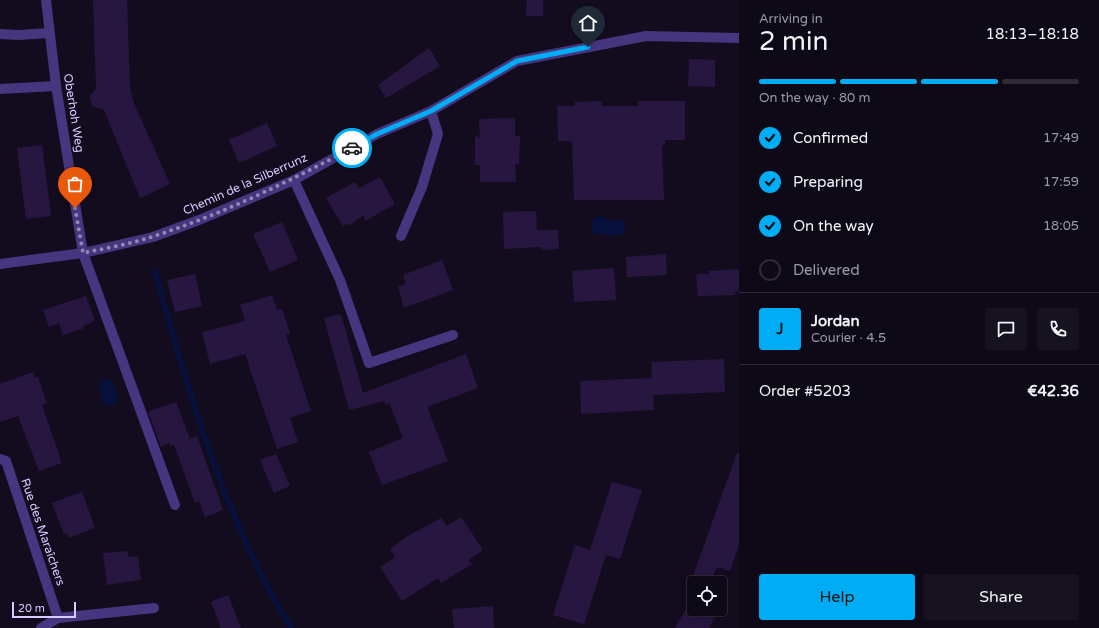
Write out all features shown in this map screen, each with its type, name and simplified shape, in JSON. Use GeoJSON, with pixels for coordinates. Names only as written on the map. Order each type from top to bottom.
{"type":"FeatureCollection","features":[{"type":"Feature","properties":{"kind":"street","name":"Oberhoh Weg"},"geometry":{"type":"LineString","coordinates":[[46,0],[56,86],[83,253],[175,505]]}},
{"type":"Feature","properties":{"kind":"street"},"geometry":{"type":"LineString","coordinates":[[0,34],[19,35],[49,33]]}},
{"type":"Feature","properties":{"kind":"street","name":"Chemin de la Silberrunz"},"geometry":{"type":"LineString","coordinates":[[0,264],[83,253],[153,237],[199,220],[294,180],[377,134],[431,111],[517,61],[646,36],[739,38]]}},
{"type":"Feature","properties":{"kind":"street"},"geometry":{"type":"LineString","coordinates":[[0,89],[56,86]]}},
{"type":"Feature","properties":{"kind":"street"},"geometry":{"type":"LineString","coordinates":[[401,236],[422,187],[438,134],[431,111]]}},
{"type":"Feature","properties":{"kind":"street"},"geometry":{"type":"LineString","coordinates":[[294,180],[340,280],[369,363],[453,335]]}},
{"type":"Feature","properties":{"kind":"street","name":"Rue des Maraîchers"},"geometry":{"type":"LineString","coordinates":[[0,459],[6,461],[58,618]]}},
{"type":"Feature","properties":{"kind":"street"},"geometry":{"type":"LineString","coordinates":[[41,628],[58,618],[154,608]]}},
{"type":"Feature","properties":{"kind":"shaded area"},"geometry":{"type":"Polygon","coordinates":[[[602,215],[605,219],[625,221],[625,233],[612,236],[592,233],[591,221],[602,215]]]}},
{"type":"Feature","properties":{"kind":"shaded area"},"geometry":{"type":"Polygon","coordinates":[[[107,379],[112,381],[118,399],[115,404],[109,406],[104,404],[98,386],[101,381],[107,379]]]}},
{"type":"Feature","properties":{"kind":"building"},"geometry":{"type":"Polygon","coordinates":[[[93,0],[127,0],[130,87],[133,101],[170,184],[140,198],[104,110],[92,106],[90,96],[96,88],[93,0]]]}},
{"type":"Feature","properties":{"kind":"building"},"geometry":{"type":"Polygon","coordinates":[[[527,0],[543,0],[543,16],[526,16],[527,0]]]}},
{"type":"Feature","properties":{"kind":"building"},"geometry":{"type":"Polygon","coordinates":[[[429,48],[440,66],[386,98],[378,85],[429,48]]]}},
{"type":"Feature","properties":{"kind":"building"},"geometry":{"type":"Polygon","coordinates":[[[689,59],[715,60],[715,87],[688,86],[689,59]]]}},
{"type":"Feature","properties":{"kind":"building"},"geometry":{"type":"Polygon","coordinates":[[[602,101],[602,106],[638,106],[638,101],[685,101],[685,140],[665,140],[665,145],[662,145],[664,200],[574,200],[572,141],[558,141],[557,106],[575,106],[575,102],[602,101]]]}},
{"type":"Feature","properties":{"kind":"building"},"geometry":{"type":"Polygon","coordinates":[[[515,118],[515,136],[520,136],[519,164],[515,164],[516,182],[480,182],[480,165],[475,165],[475,136],[480,137],[479,119],[515,118]]]}},
{"type":"Feature","properties":{"kind":"building"},"geometry":{"type":"Polygon","coordinates":[[[267,123],[277,146],[239,163],[229,140],[267,123]]]}},
{"type":"Feature","properties":{"kind":"building"},"geometry":{"type":"Polygon","coordinates":[[[42,145],[51,216],[26,219],[17,148],[42,145]]]}},
{"type":"Feature","properties":{"kind":"building"},"geometry":{"type":"Polygon","coordinates":[[[380,177],[395,204],[365,221],[364,215],[350,225],[349,223],[343,226],[326,198],[355,182],[359,188],[380,177]]]}},
{"type":"Feature","properties":{"kind":"building"},"geometry":{"type":"Polygon","coordinates":[[[536,211],[537,230],[558,230],[559,249],[541,250],[541,247],[504,249],[503,212],[536,211]]]}},
{"type":"Feature","properties":{"kind":"building"},"geometry":{"type":"Polygon","coordinates":[[[282,222],[298,260],[270,272],[253,234],[282,222]]]}},
{"type":"Feature","properties":{"kind":"building"},"geometry":{"type":"Polygon","coordinates":[[[666,254],[667,275],[627,277],[626,257],[666,254]]]}},
{"type":"Feature","properties":{"kind":"building"},"geometry":{"type":"Polygon","coordinates":[[[442,260],[453,290],[404,308],[398,287],[406,284],[403,275],[442,260]]]}},
{"type":"Feature","properties":{"kind":"building"},"geometry":{"type":"Polygon","coordinates":[[[614,268],[616,300],[574,302],[572,271],[614,268]]]}},
{"type":"Feature","properties":{"kind":"building"},"geometry":{"type":"Polygon","coordinates":[[[739,269],[739,291],[735,292],[735,295],[698,296],[696,274],[709,274],[709,271],[739,269]]]}},
{"type":"Feature","properties":{"kind":"building"},"geometry":{"type":"Polygon","coordinates":[[[195,274],[202,306],[175,312],[167,280],[195,274]]]}},
{"type":"Feature","properties":{"kind":"building"},"geometry":{"type":"Polygon","coordinates":[[[272,295],[277,310],[282,309],[290,333],[286,335],[311,411],[290,418],[298,442],[277,449],[245,354],[210,364],[202,332],[245,321],[240,305],[272,295]]]}},
{"type":"Feature","properties":{"kind":"building"},"geometry":{"type":"Polygon","coordinates":[[[86,296],[95,321],[83,326],[84,328],[63,335],[59,323],[49,327],[43,310],[86,296]]]}},
{"type":"Feature","properties":{"kind":"building"},"geometry":{"type":"Polygon","coordinates":[[[341,314],[363,393],[466,354],[478,388],[427,407],[448,461],[382,485],[369,452],[403,438],[389,403],[386,405],[384,401],[349,410],[324,318],[341,314]]]}},
{"type":"Feature","properties":{"kind":"building"},"geometry":{"type":"Polygon","coordinates":[[[724,359],[725,392],[653,395],[654,410],[581,414],[580,381],[652,378],[651,362],[724,359]]]}},
{"type":"Feature","properties":{"kind":"building"},"geometry":{"type":"Polygon","coordinates":[[[33,372],[35,378],[38,377],[47,403],[42,405],[62,463],[39,471],[18,416],[0,422],[0,384],[33,372]]]}},
{"type":"Feature","properties":{"kind":"building"},"geometry":{"type":"Polygon","coordinates":[[[176,402],[190,439],[197,436],[223,510],[205,517],[199,501],[195,503],[174,445],[170,446],[170,443],[161,447],[148,412],[176,402]]]}},
{"type":"Feature","properties":{"kind":"building"},"geometry":{"type":"Polygon","coordinates":[[[737,453],[739,453],[739,544],[730,571],[717,567],[713,576],[693,576],[737,453]]]}},
{"type":"Feature","properties":{"kind":"building"},"geometry":{"type":"Polygon","coordinates":[[[276,454],[290,486],[274,493],[260,460],[276,454]]]}},
{"type":"Feature","properties":{"kind":"building"},"geometry":{"type":"Polygon","coordinates":[[[612,482],[642,490],[620,559],[606,555],[584,624],[553,615],[575,545],[590,550],[612,482]]]}},
{"type":"Feature","properties":{"kind":"building"},"geometry":{"type":"Polygon","coordinates":[[[82,492],[95,528],[68,538],[67,533],[64,534],[52,503],[82,492]]]}},
{"type":"Feature","properties":{"kind":"building"},"geometry":{"type":"Polygon","coordinates":[[[461,517],[483,550],[469,560],[472,564],[441,583],[438,578],[402,601],[380,567],[395,557],[390,549],[406,537],[441,518],[447,526],[461,517]]]}},
{"type":"Feature","properties":{"kind":"building"},"geometry":{"type":"Polygon","coordinates":[[[128,551],[128,557],[138,556],[141,580],[107,585],[103,553],[128,551]]]}},
{"type":"Feature","properties":{"kind":"building"},"geometry":{"type":"Polygon","coordinates":[[[228,595],[241,628],[221,628],[211,602],[228,595]]]}},
{"type":"Feature","properties":{"kind":"building"},"geometry":{"type":"Polygon","coordinates":[[[493,606],[494,628],[454,628],[452,609],[493,606]]]}},
{"type":"Feature","properties":{"kind":"building"},"geometry":{"type":"Polygon","coordinates":[[[687,607],[687,616],[715,616],[709,628],[675,628],[687,607]]]}},
{"type":"Feature","properties":{"kind":"waterway"},"geometry":{"type":"LineString","coordinates":[[155,272],[195,409],[227,499],[267,586],[291,628]]}},
{"type":"Feature","properties":{"kind":"way so far"},"geometry":{"type":"LineString","coordinates":[[75,208],[83,253],[153,237],[199,220],[294,180],[352,148]]}},
{"type":"Feature","properties":{"kind":"route"},"geometry":{"type":"LineString","coordinates":[[352,148],[377,134],[431,111],[517,61],[588,47]]}}]}
